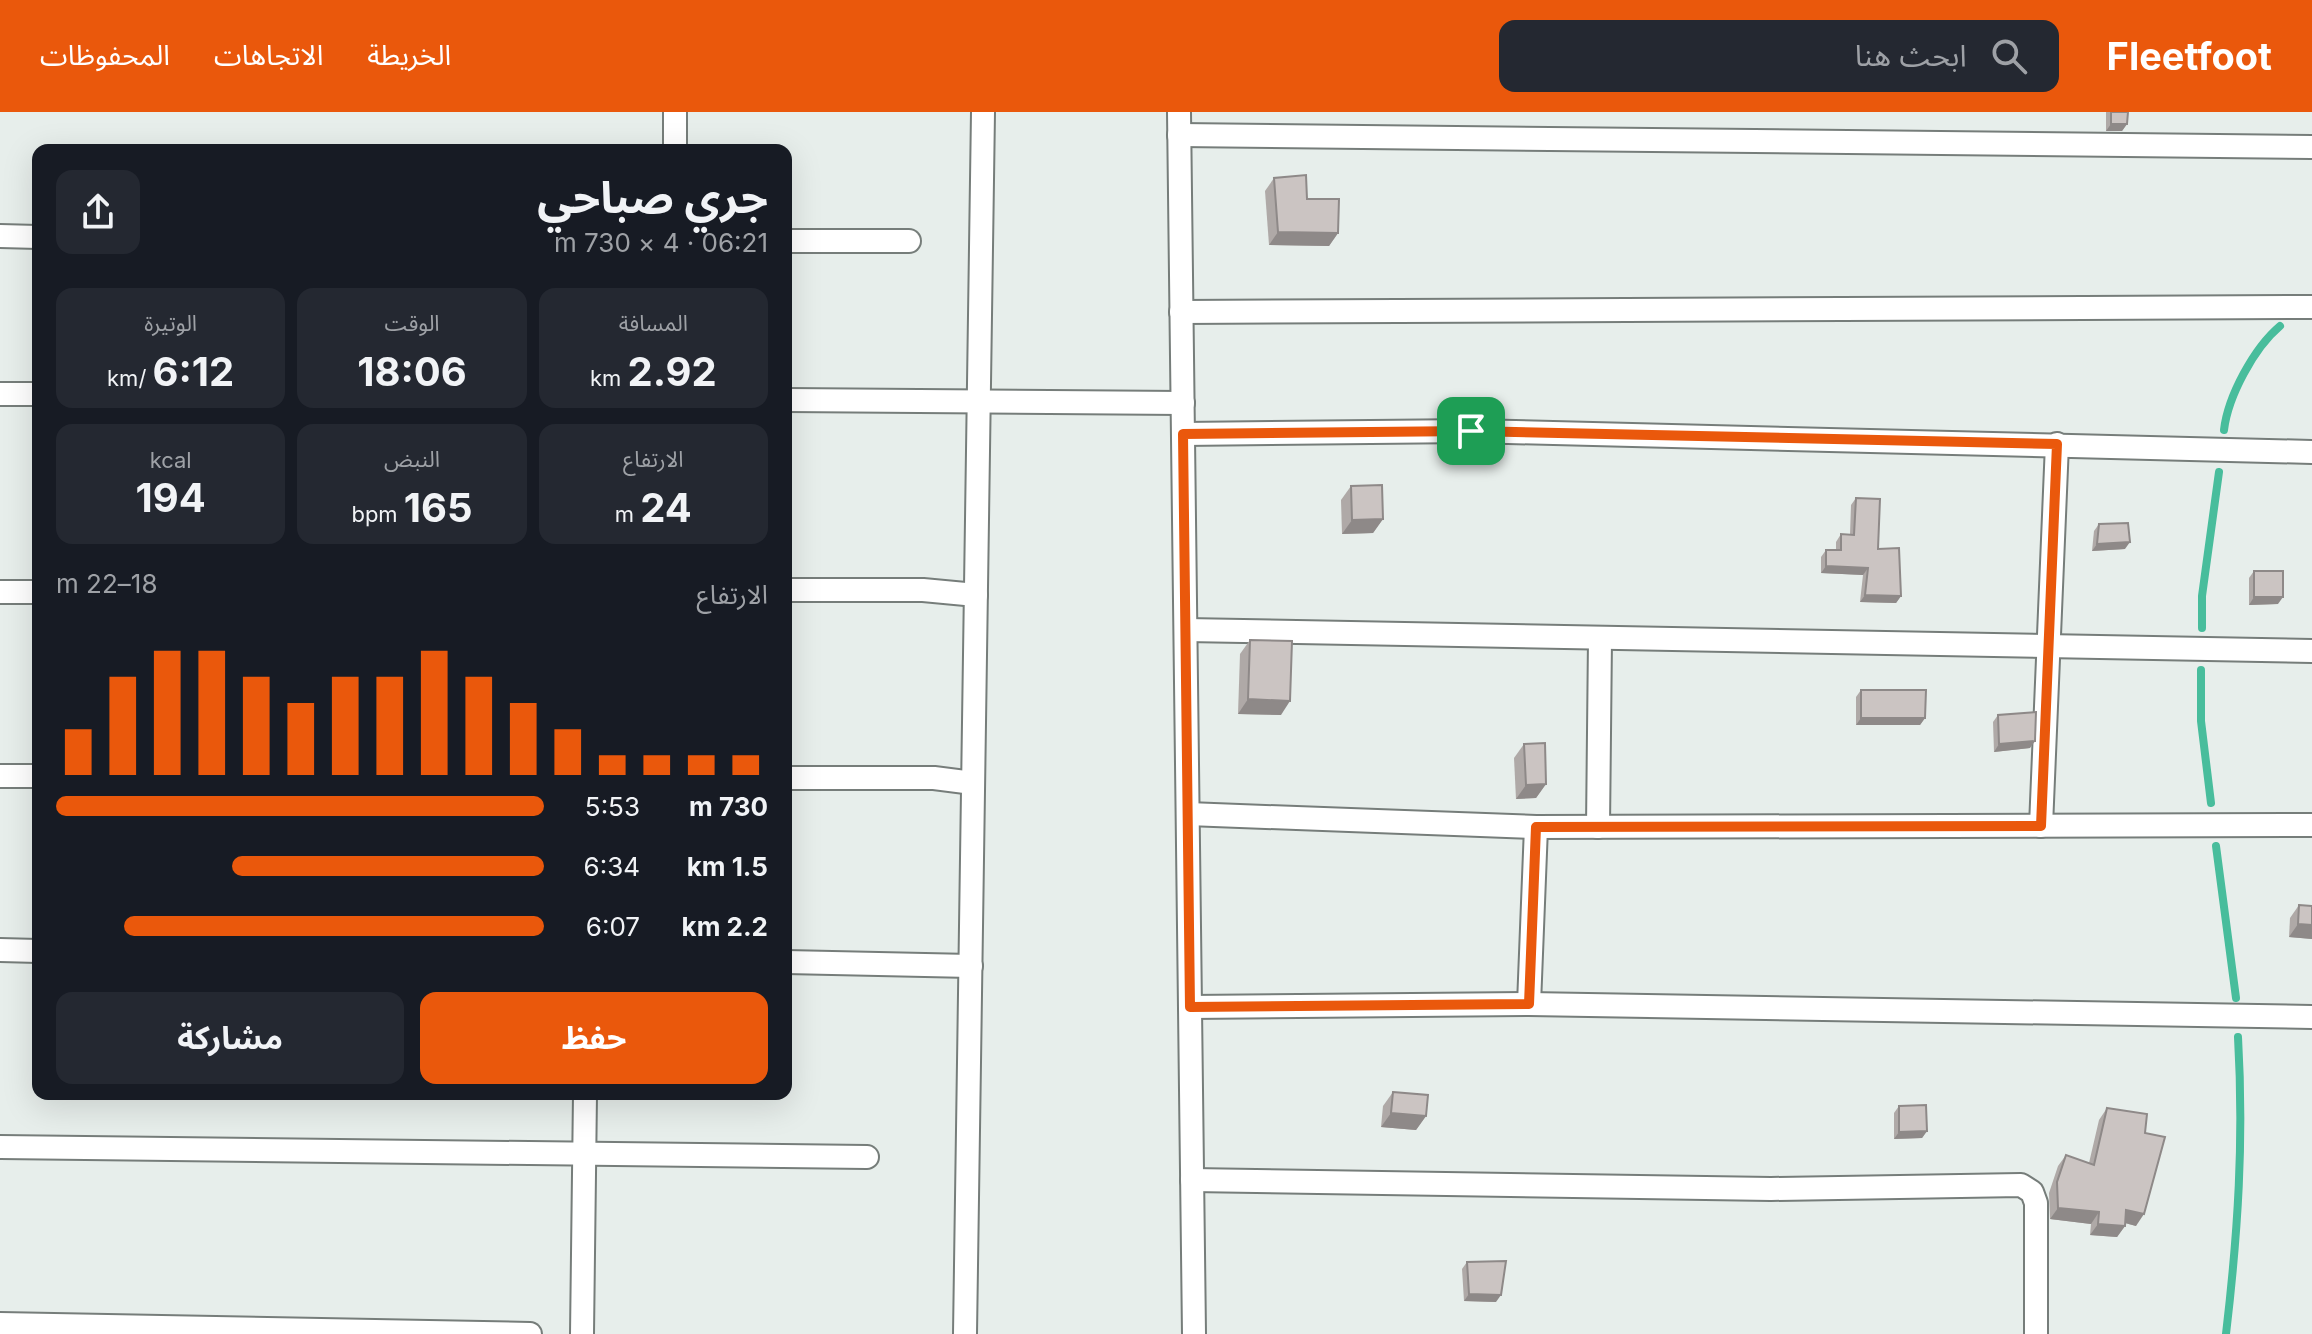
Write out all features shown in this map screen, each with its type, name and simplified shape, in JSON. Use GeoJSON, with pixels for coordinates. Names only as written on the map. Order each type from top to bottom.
{"type":"FeatureCollection","features":[{"type":"Feature","properties":{"kind":"street"},"geometry":{"type":"LineString","coordinates":[[675,112],[675,144]]}},
{"type":"Feature","properties":{"kind":"street"},"geometry":{"type":"LineString","coordinates":[[965,1334],[983,112]]}},
{"type":"Feature","properties":{"kind":"street"},"geometry":{"type":"LineString","coordinates":[[1179,112],[1194,1334]]}},
{"type":"Feature","properties":{"kind":"street"},"geometry":{"type":"LineString","coordinates":[[1179,135],[2312,147]]}},
{"type":"Feature","properties":{"kind":"street"},"geometry":{"type":"LineString","coordinates":[[0,236],[32,237]]}},
{"type":"Feature","properties":{"kind":"street"},"geometry":{"type":"LineString","coordinates":[[792,241],[909,241]]}},
{"type":"Feature","properties":{"kind":"street"},"geometry":{"type":"LineString","coordinates":[[1181,312],[2312,307]]}},
{"type":"Feature","properties":{"kind":"street"},"geometry":{"type":"LineString","coordinates":[[0,394],[32,394]]}},
{"type":"Feature","properties":{"kind":"street"},"geometry":{"type":"LineString","coordinates":[[792,400],[1183,403]]}},
{"type":"Feature","properties":{"kind":"street"},"geometry":{"type":"LineString","coordinates":[[1183,434],[1471,431],[2312,452]]}},
{"type":"Feature","properties":{"kind":"street"},"geometry":{"type":"LineString","coordinates":[[2041,826],[2046,646],[2057,444]]}},
{"type":"Feature","properties":{"kind":"street"},"geometry":{"type":"LineString","coordinates":[[792,590],[923,590],[976,595]]}},
{"type":"Feature","properties":{"kind":"street"},"geometry":{"type":"LineString","coordinates":[[0,592],[32,592]]}},
{"type":"Feature","properties":{"kind":"street"},"geometry":{"type":"LineString","coordinates":[[1186,630],[2312,651]]}},
{"type":"Feature","properties":{"kind":"street"},"geometry":{"type":"LineString","coordinates":[[1598,827],[1600,639]]}},
{"type":"Feature","properties":{"kind":"street"},"geometry":{"type":"LineString","coordinates":[[0,776],[32,776]]}},
{"type":"Feature","properties":{"kind":"street"},"geometry":{"type":"LineString","coordinates":[[792,778],[934,778],[973,783]]}},
{"type":"Feature","properties":{"kind":"street"},"geometry":{"type":"LineString","coordinates":[[1188,814],[1536,827],[2312,825]]}},
{"type":"Feature","properties":{"kind":"street"},"geometry":{"type":"LineString","coordinates":[[1529,1004],[1536,827]]}},
{"type":"Feature","properties":{"kind":"street"},"geometry":{"type":"LineString","coordinates":[[0,950],[32,951]]}},
{"type":"Feature","properties":{"kind":"street"},"geometry":{"type":"LineString","coordinates":[[792,962],[971,966]]}},
{"type":"Feature","properties":{"kind":"street"},"geometry":{"type":"LineString","coordinates":[[1190,1007],[1529,1004],[2312,1017]]}},
{"type":"Feature","properties":{"kind":"street"},"geometry":{"type":"LineString","coordinates":[[582,1334],[585,1100]]}},
{"type":"Feature","properties":{"kind":"street"},"geometry":{"type":"LineString","coordinates":[[0,1147],[867,1157]]}},
{"type":"Feature","properties":{"kind":"street"},"geometry":{"type":"LineString","coordinates":[[1192,1180],[1771,1189],[2021,1185],[2032,1192],[2036,1203],[2036,1334]]}},
{"type":"Feature","properties":{"kind":"street"},"geometry":{"type":"LineString","coordinates":[[0,1324],[530,1334]]}},
{"type":"Feature","properties":{"kind":"building"},"geometry":{"type":"Polygon","coordinates":[[[2111,112],[2128,112],[2127,124],[2111,124],[2111,112]]]}},
{"type":"Feature","properties":{"kind":"building"},"geometry":{"type":"Polygon","coordinates":[[[1306,175],[1307,199],[1339,199],[1338,233],[1278,232],[1274,178],[1306,175]]]}},
{"type":"Feature","properties":{"kind":"building"},"geometry":{"type":"Polygon","coordinates":[[[1382,485],[1383,519],[1352,520],[1351,486],[1382,485]]]}},
{"type":"Feature","properties":{"kind":"building"},"geometry":{"type":"Polygon","coordinates":[[[1856,498],[1880,499],[1878,549],[1899,548],[1901,596],[1865,595],[1868,568],[1826,566],[1826,550],[1841,550],[1841,534],[1854,535],[1856,498]]]}},
{"type":"Feature","properties":{"kind":"building"},"geometry":{"type":"Polygon","coordinates":[[[2128,523],[2130,542],[2097,544],[2099,524],[2128,523]]]}},
{"type":"Feature","properties":{"kind":"building"},"geometry":{"type":"Polygon","coordinates":[[[2254,571],[2283,571],[2283,597],[2254,597],[2254,571]]]}},
{"type":"Feature","properties":{"kind":"building"},"geometry":{"type":"Polygon","coordinates":[[[1250,640],[1292,641],[1290,701],[1248,699],[1250,640]]]}},
{"type":"Feature","properties":{"kind":"building"},"geometry":{"type":"Polygon","coordinates":[[[1861,690],[1926,690],[1925,718],[1861,718],[1861,690]]]}},
{"type":"Feature","properties":{"kind":"building"},"geometry":{"type":"Polygon","coordinates":[[[2036,712],[2035,741],[1999,744],[1998,715],[2036,712]]]}},
{"type":"Feature","properties":{"kind":"building"},"geometry":{"type":"Polygon","coordinates":[[[1545,743],[1546,784],[1526,785],[1524,744],[1545,743]]]}},
{"type":"Feature","properties":{"kind":"building"},"geometry":{"type":"Polygon","coordinates":[[[2299,905],[2312,906],[2312,925],[2298,924],[2299,905]]]}},
{"type":"Feature","properties":{"kind":"building"},"geometry":{"type":"Polygon","coordinates":[[[1393,1092],[1428,1095],[1426,1116],[1391,1113],[1393,1092]]]}},
{"type":"Feature","properties":{"kind":"building"},"geometry":{"type":"Polygon","coordinates":[[[1926,1105],[1927,1131],[1899,1132],[1899,1106],[1926,1105]]]}},
{"type":"Feature","properties":{"kind":"building"},"geometry":{"type":"Polygon","coordinates":[[[2107,1108],[2147,1114],[2145,1133],[2165,1137],[2144,1214],[2126,1210],[2125,1226],[2098,1224],[2099,1212],[2058,1208],[2057,1182],[2066,1155],[2094,1165],[2107,1108]]]}},
{"type":"Feature","properties":{"kind":"building"},"geometry":{"type":"Polygon","coordinates":[[[1506,1261],[1501,1295],[1469,1294],[1467,1262],[1506,1261]]]}},
{"type":"Feature","properties":{"kind":"waterway"},"geometry":{"type":"LineString","coordinates":[[2224,430],[2231,402],[2244,374],[2261,347],[2280,326]]}},
{"type":"Feature","properties":{"kind":"waterway"},"geometry":{"type":"LineString","coordinates":[[2202,628],[2202,596],[2219,472]]}},
{"type":"Feature","properties":{"kind":"waterway"},"geometry":{"type":"LineString","coordinates":[[2201,670],[2201,721],[2211,803]]}},
{"type":"Feature","properties":{"kind":"waterway"},"geometry":{"type":"LineString","coordinates":[[2216,846],[2236,998]]}},
{"type":"Feature","properties":{"kind":"waterway"},"geometry":{"type":"LineString","coordinates":[[2226,1334],[2239,1186],[2238,1037]]}},
{"type":"Feature","properties":{"kind":"route"},"geometry":{"type":"LineString","coordinates":[[1471,431],[2057,444],[2046,646],[2041,826],[1536,827],[1529,1004],[1190,1007],[1183,434],[1471,431]]}}]}
